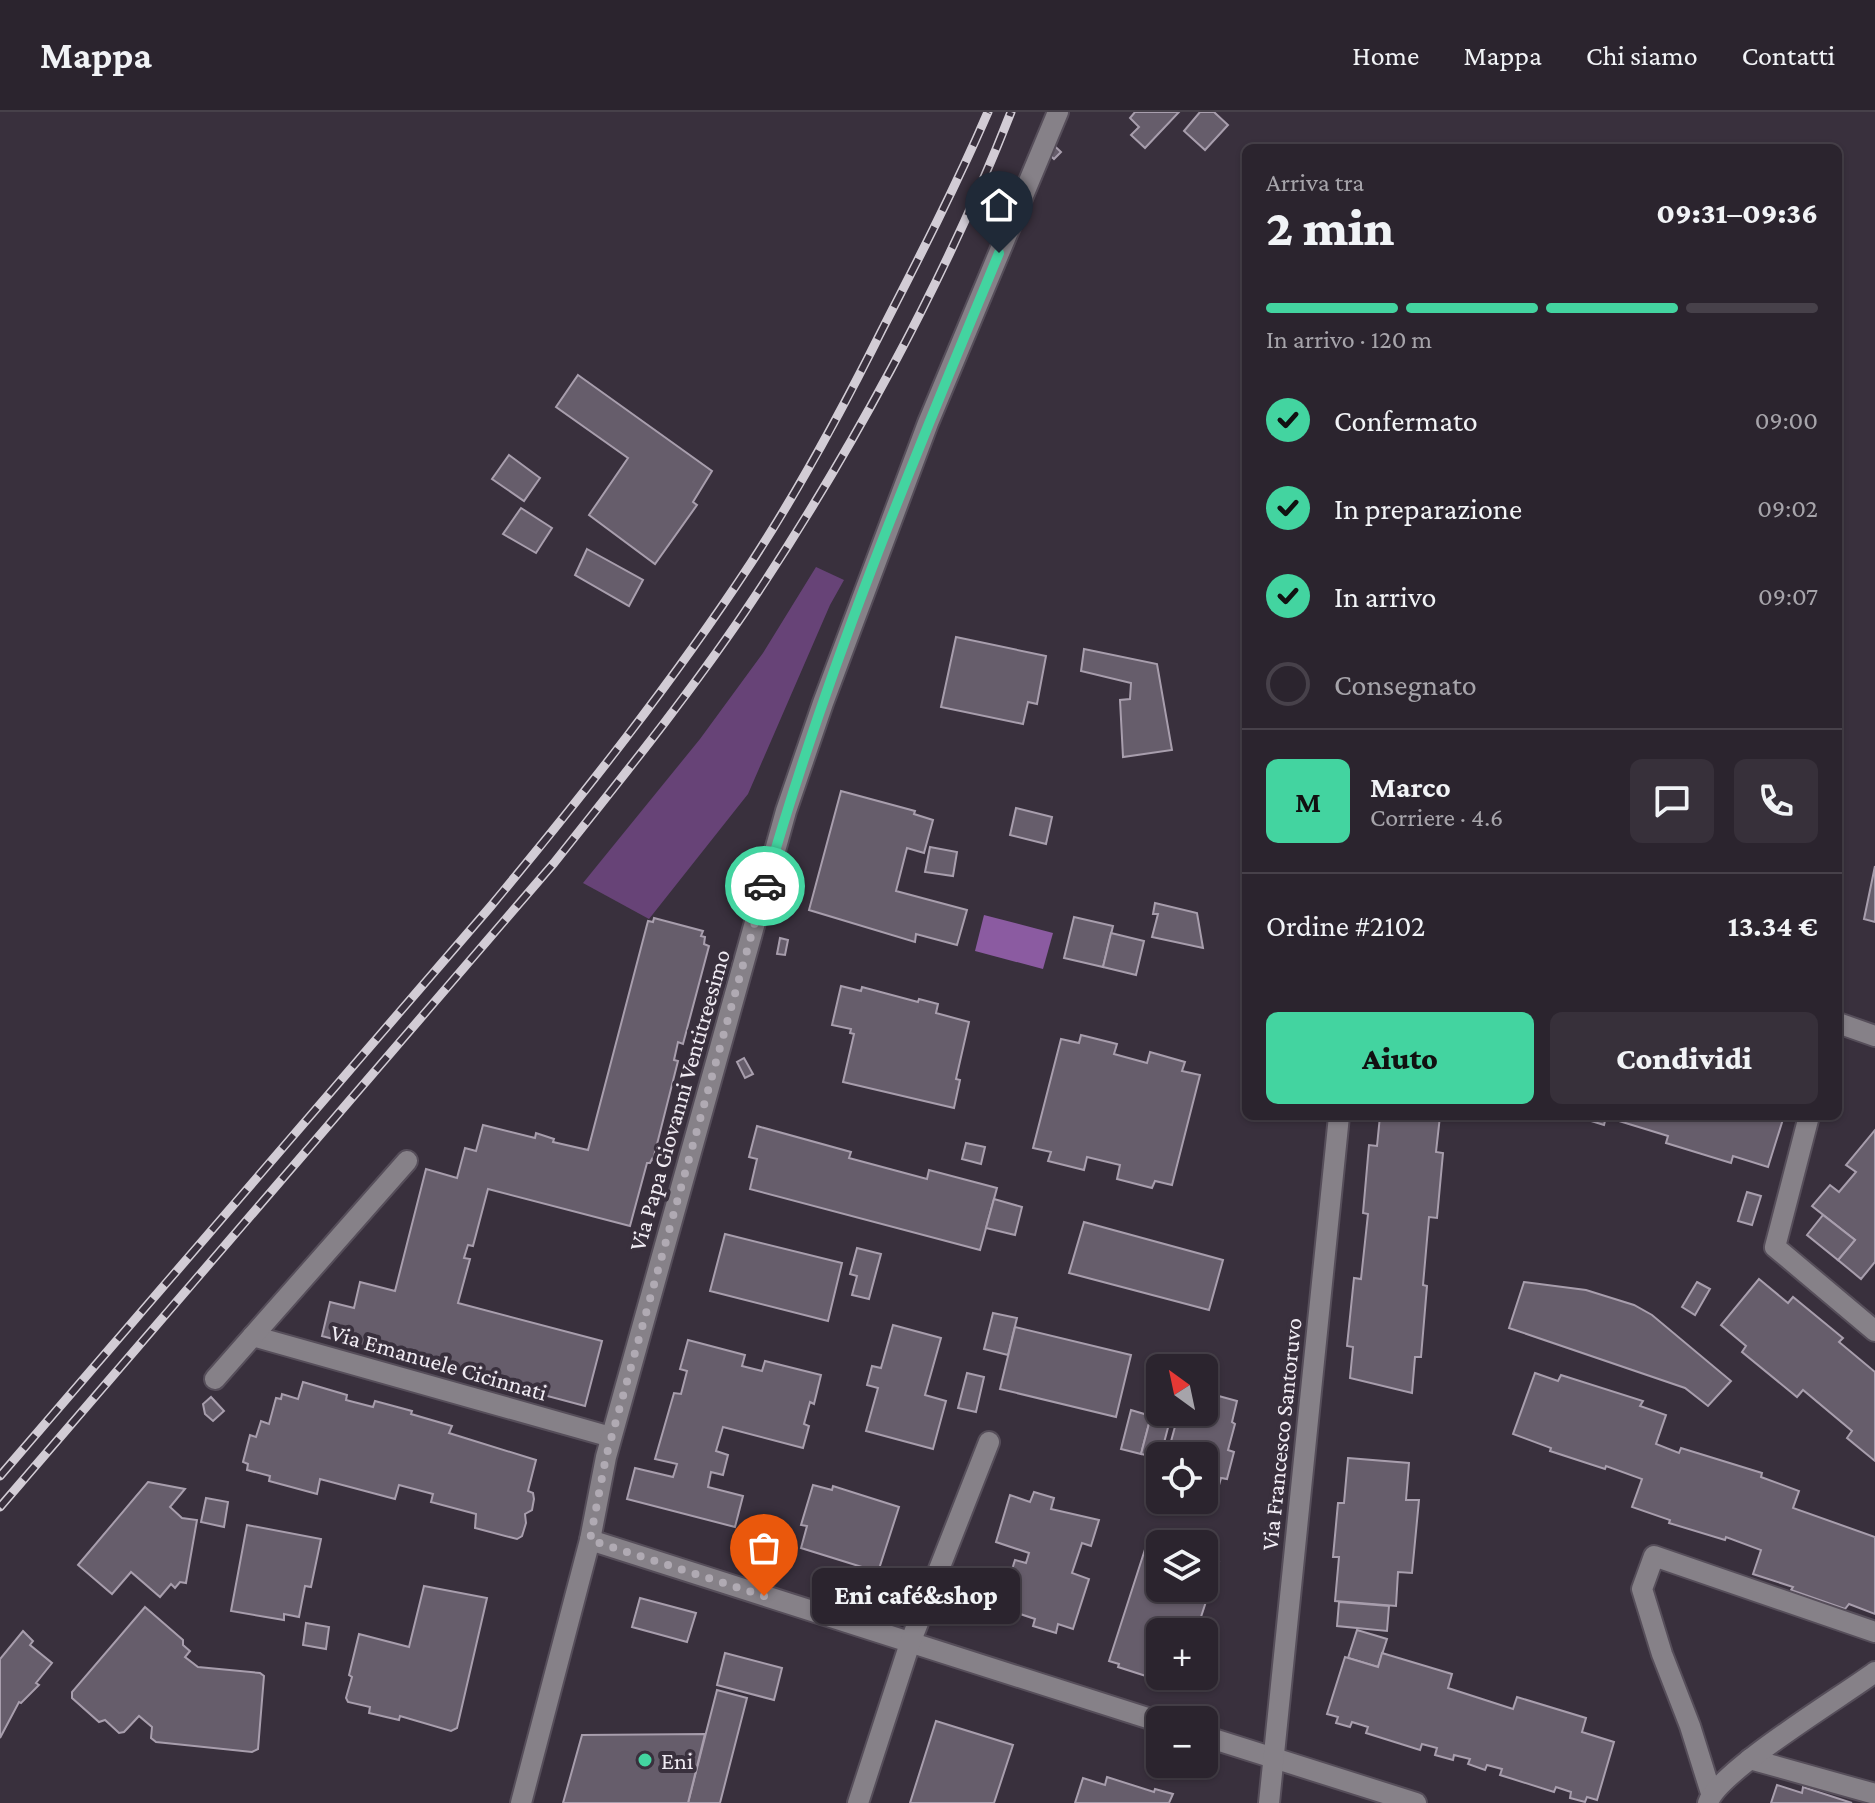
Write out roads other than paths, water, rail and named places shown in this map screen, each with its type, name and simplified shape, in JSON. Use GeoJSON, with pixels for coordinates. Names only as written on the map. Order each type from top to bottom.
{"type":"FeatureCollection","features":[{"type":"Feature","properties":{"kind":"street","name":"Via Papa Giovanni Ventitreesimo"},"geometry":{"type":"LineString","coordinates":[[521,1803],[590,1540],[611,1437],[786,811],[928,423],[1058,112]]}},
{"type":"Feature","properties":{"kind":"street"},"geometry":{"type":"LineString","coordinates":[[1842,1024],[1875,1036]]}},
{"type":"Feature","properties":{"kind":"street","name":"Via Francesco Santoruvo"},"geometry":{"type":"LineString","coordinates":[[1269,1803],[1339,1120]]}},
{"type":"Feature","properties":{"kind":"street"},"geometry":{"type":"LineString","coordinates":[[1808,1120],[1775,1247],[1875,1331]]}},
{"type":"Feature","properties":{"kind":"street"},"geometry":{"type":"LineString","coordinates":[[215,1379],[407,1161]]}},
{"type":"Feature","properties":{"kind":"street","name":"Via Emanuele Cicinnati"},"geometry":{"type":"LineString","coordinates":[[253,1336],[611,1437]]}},
{"type":"Feature","properties":{"kind":"street"},"geometry":{"type":"LineString","coordinates":[[858,1803],[910,1643],[989,1442]]}},
{"type":"Feature","properties":{"kind":"street"},"geometry":{"type":"LineString","coordinates":[[590,1540],[1146,1718]]}},
{"type":"Feature","properties":{"kind":"street"},"geometry":{"type":"LineString","coordinates":[[1875,1632],[1654,1556],[1642,1589],[1709,1798],[1750,1759],[1875,1672]]}},
{"type":"Feature","properties":{"kind":"street"},"geometry":{"type":"LineString","coordinates":[[1218,1740],[1416,1803]]}},
{"type":"Feature","properties":{"kind":"street"},"geometry":{"type":"LineString","coordinates":[[1750,1759],[1875,1794]]}},
{"type":"Feature","properties":{"kind":"railway"},"geometry":{"type":"LineString","coordinates":[[0,1476],[491,906],[593,780],[690,652],[751,563],[820,448],[923,249],[988,112]]}},
{"type":"Feature","properties":{"kind":"railway"},"geometry":{"type":"LineString","coordinates":[[0,1507],[554,863],[699,677],[782,555],[891,369],[956,241],[1011,112]]}},
{"type":"Feature","properties":{"kind":"place","name":"Eni café&shop"},"geometry":{"type":"Point","coordinates":[764,1596]}},
{"type":"Feature","properties":{"kind":"place","name":"Eni"},"geometry":{"type":"Point","coordinates":[645,1760]}}]}
